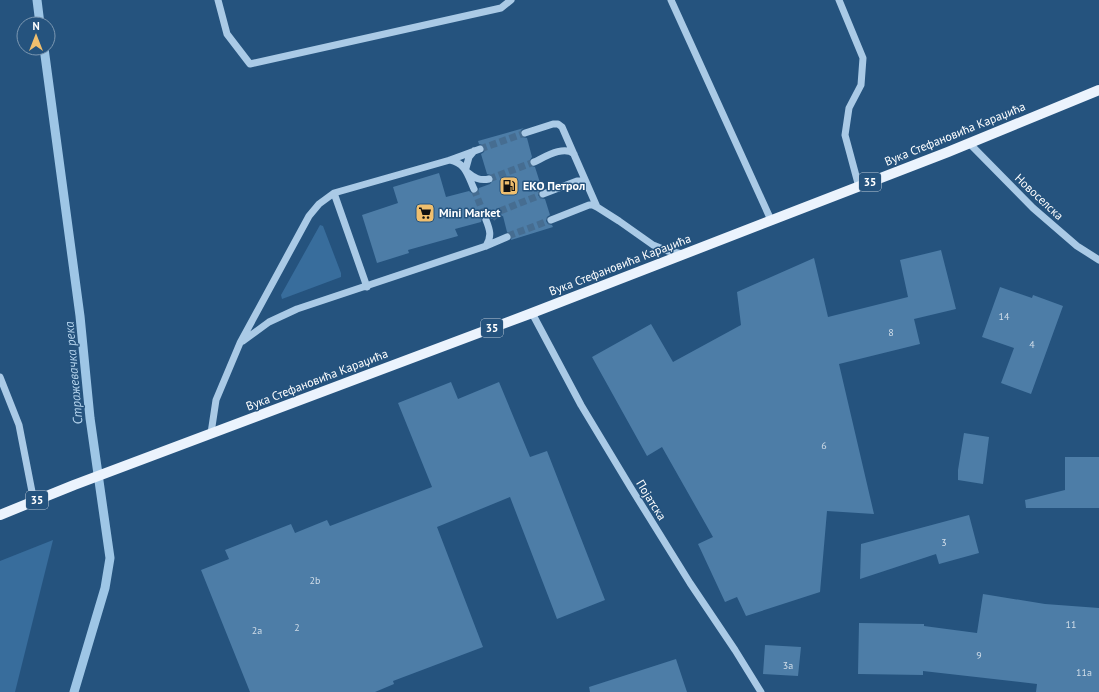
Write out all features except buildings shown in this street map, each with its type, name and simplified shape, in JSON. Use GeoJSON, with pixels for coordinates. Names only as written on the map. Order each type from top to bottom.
{"type":"FeatureCollection","features":[{"type":"Feature","properties":{"kind":"main road","name":"Вука Стефановића Караџића"},"geometry":{"type":"LineString","coordinates":[[34,502],[74,485],[532,313],[859,187],[1099,90]]}},
{"type":"Feature","properties":{"kind":"main road","name":"35"},"geometry":{"type":"LineString","coordinates":[[0,515],[34,502]]}},
{"type":"Feature","properties":{"kind":"street"},"geometry":{"type":"LineString","coordinates":[[218,0],[227,34],[250,64],[501,8],[511,0]]}},
{"type":"Feature","properties":{"kind":"street"},"geometry":{"type":"LineString","coordinates":[[671,0],[771,220]]}},
{"type":"Feature","properties":{"kind":"street"},"geometry":{"type":"LineString","coordinates":[[839,0],[863,58],[861,84],[849,108],[845,135],[859,187]]}},
{"type":"Feature","properties":{"kind":"street"},"geometry":{"type":"LineString","coordinates":[[525,133],[548,125],[558,124],[562,127],[597,207]]}},
{"type":"Feature","properties":{"kind":"street","name":"Новоселска"},"geometry":{"type":"LineString","coordinates":[[969,143],[1033,208],[1077,246],[1099,260]]}},
{"type":"Feature","properties":{"kind":"street"},"geometry":{"type":"LineString","coordinates":[[211,434],[216,400],[240,343],[309,216],[319,204],[334,193],[450,160],[478,149],[469,157],[466,170]]}},
{"type":"Feature","properties":{"kind":"street"},"geometry":{"type":"LineString","coordinates":[[534,162],[563,150],[574,154]]}},
{"type":"Feature","properties":{"kind":"street"},"geometry":{"type":"LineString","coordinates":[[450,160],[459,162],[466,170],[477,188],[488,179],[478,179],[466,170]]}},
{"type":"Feature","properties":{"kind":"street"},"geometry":{"type":"LineString","coordinates":[[543,194],[577,181],[582,181],[587,184]]}},
{"type":"Feature","properties":{"kind":"street"},"geometry":{"type":"LineString","coordinates":[[334,193],[367,287]]}},
{"type":"Feature","properties":{"kind":"street"},"geometry":{"type":"LineString","coordinates":[[551,220],[589,205],[593,205],[619,221],[652,245],[668,252],[684,254]]}},
{"type":"Feature","properties":{"kind":"street"},"geometry":{"type":"LineString","coordinates":[[486,246],[490,236],[489,219]]}},
{"type":"Feature","properties":{"kind":"street"},"geometry":{"type":"LineString","coordinates":[[240,343],[269,322],[297,309],[367,287],[508,237],[494,234],[490,230]]}},
{"type":"Feature","properties":{"kind":"street","name":"Појатска"},"geometry":{"type":"LineString","coordinates":[[532,313],[581,405],[630,488],[761,692]]}},
{"type":"Feature","properties":{"kind":"street"},"geometry":{"type":"LineString","coordinates":[[0,377],[19,425],[34,502]]}},
{"type":"Feature","properties":{"kind":"shaded area"},"geometry":{"type":"Polygon","coordinates":[[[320,225],[323,226],[341,273],[341,277],[282,299],[281,295],[320,225]]]}},
{"type":"Feature","properties":{"kind":"shaded area"},"geometry":{"type":"Polygon","coordinates":[[[53,540],[15,692],[0,692],[0,561],[53,540]]]}},
{"type":"Feature","properties":{"kind":"waterway","name":"Стражевачка река"},"geometry":{"type":"LineString","coordinates":[[37,0],[39,16]]}},
{"type":"Feature","properties":{"kind":"waterway","name":"Стражевачка река"},"geometry":{"type":"LineString","coordinates":[[45,56],[80,316],[90,418],[110,558],[105,588],[74,692]]}},
{"type":"Feature","properties":{"kind":"tunnel"},"geometry":{"type":"LineString","coordinates":[[480,149],[525,133]]}},
{"type":"Feature","properties":{"kind":"tunnel"},"geometry":{"type":"LineString","coordinates":[[489,179],[534,162]]}},
{"type":"Feature","properties":{"kind":"tunnel"},"geometry":{"type":"LineString","coordinates":[[474,189],[486,220]]}},
{"type":"Feature","properties":{"kind":"tunnel"},"geometry":{"type":"LineString","coordinates":[[492,218],[500,211],[543,194]]}},
{"type":"Feature","properties":{"kind":"tunnel"},"geometry":{"type":"LineString","coordinates":[[508,236],[551,220]]}},
{"type":"Feature","properties":{"kind":"place","name":"ЕКО Петрол"},"geometry":{"type":"Point","coordinates":[509,186]}},
{"type":"Feature","properties":{"kind":"place","name":"Mini Market"},"geometry":{"type":"Point","coordinates":[425,213]}}]}
